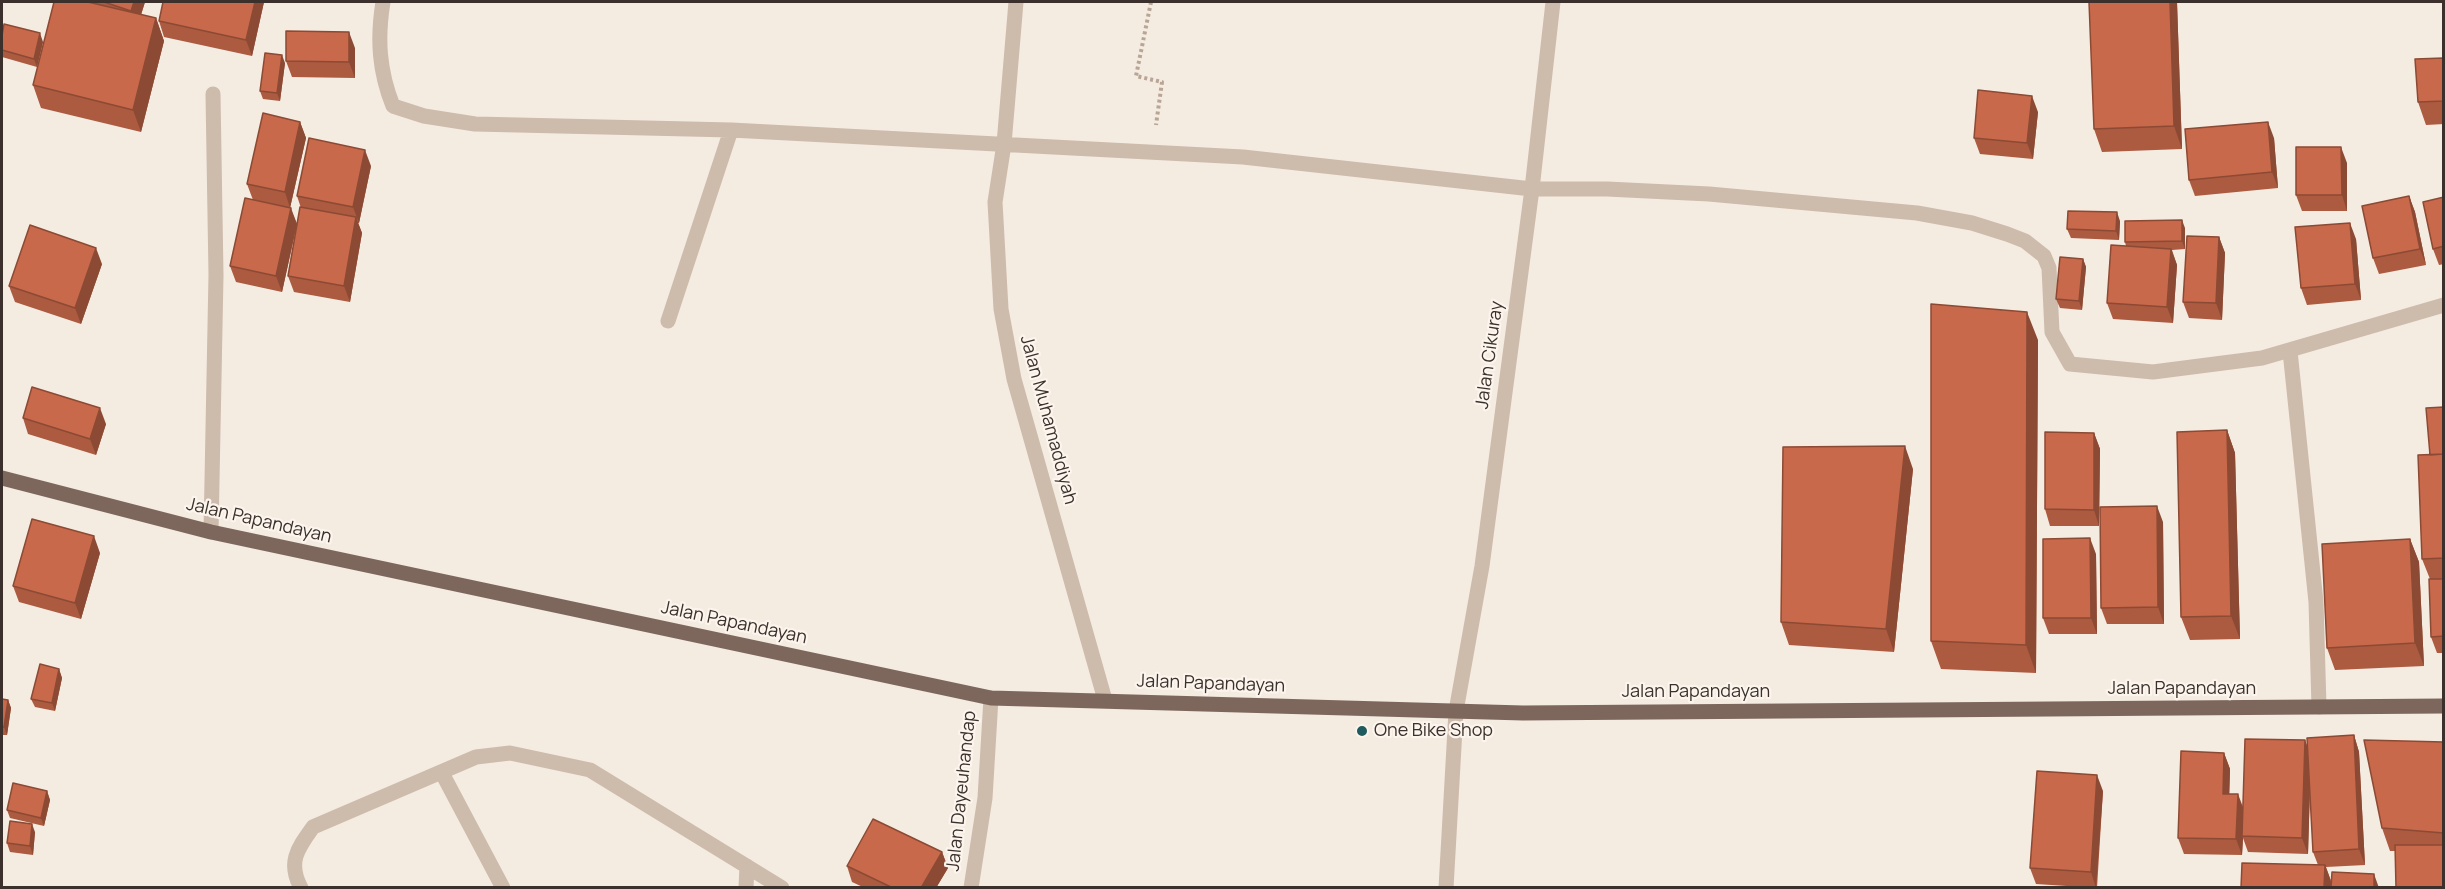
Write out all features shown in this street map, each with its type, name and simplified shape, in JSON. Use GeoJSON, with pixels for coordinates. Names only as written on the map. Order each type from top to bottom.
{"type":"FeatureCollection","features":[{"type":"Feature","properties":{"kind":"main road","name":"Jalan Papandayan"},"geometry":{"type":"LineString","coordinates":[[2,478],[211,532],[992,698],[1456,711],[2444,706]]}},
{"type":"Feature","properties":{"kind":"street"},"geometry":{"type":"LineString","coordinates":[[383,2],[379,54],[383,80],[393,106],[424,116],[475,124],[731,130],[1243,157],[1532,189],[1607,189],[1709,194],[1917,213],[1998,232],[2025,241],[2044,256],[2049,268],[2052,332],[2070,364],[2153,372],[2262,358],[2444,305]]}},
{"type":"Feature","properties":{"kind":"street","name":"Jalan Muhamaddiyah"},"geometry":{"type":"LineString","coordinates":[[1016,2],[1004,144],[995,202],[1000,299],[1014,379],[1105,700]]}},
{"type":"Feature","properties":{"kind":"street","name":"Jalan Cikuray"},"geometry":{"type":"LineString","coordinates":[[1446,888],[1456,711],[1482,566],[1532,189],[1552,2]]}},
{"type":"Feature","properties":{"kind":"street"},"geometry":{"type":"LineString","coordinates":[[211,532],[216,275],[213,94]]}},
{"type":"Feature","properties":{"kind":"street"},"geometry":{"type":"LineString","coordinates":[[668,321],[731,130]]}},
{"type":"Feature","properties":{"kind":"street"},"geometry":{"type":"LineString","coordinates":[[2290,351],[2316,602],[2319,707]]}},
{"type":"Feature","properties":{"kind":"street","name":"Jalan Dayeuhandap"},"geometry":{"type":"LineString","coordinates":[[971,888],[985,798],[992,698]]}},
{"type":"Feature","properties":{"kind":"street"},"geometry":{"type":"LineString","coordinates":[[302,888],[294,873],[298,849],[313,827],[476,757],[510,753],[590,770],[782,888]]}},
{"type":"Feature","properties":{"kind":"street"},"geometry":{"type":"LineString","coordinates":[[442,773],[503,888]]}},
{"type":"Feature","properties":{"kind":"street"},"geometry":{"type":"LineString","coordinates":[[746,888],[747,866]]}},
{"type":"Feature","properties":{"kind":"path"},"geometry":{"type":"LineString","coordinates":[[1151,2],[1136,76],[1162,82],[1152,152]]}},
{"type":"Feature","properties":{"kind":"building"},"geometry":{"type":"Polygon","coordinates":[[[54,2],[88,2],[156,18],[133,110],[33,85],[54,2]]]}},
{"type":"Feature","properties":{"kind":"building"},"geometry":{"type":"Polygon","coordinates":[[[104,2],[134,2],[131,11],[104,2]]]}},
{"type":"Feature","properties":{"kind":"building"},"geometry":{"type":"Polygon","coordinates":[[[163,2],[255,2],[246,40],[159,21],[163,2]]]}},
{"type":"Feature","properties":{"kind":"building"},"geometry":{"type":"Polygon","coordinates":[[[2089,2],[2170,2],[2174,126],[2094,129],[2089,2]]]}},
{"type":"Feature","properties":{"kind":"building"},"geometry":{"type":"Polygon","coordinates":[[[4,24],[40,33],[34,59],[2,50],[4,24]]]}},
{"type":"Feature","properties":{"kind":"building"},"geometry":{"type":"Polygon","coordinates":[[[286,31],[349,32],[349,62],[286,61],[286,31]]]}},
{"type":"Feature","properties":{"kind":"building"},"geometry":{"type":"Polygon","coordinates":[[[265,53],[282,55],[277,93],[260,91],[265,53]]]}},
{"type":"Feature","properties":{"kind":"building"},"geometry":{"type":"Polygon","coordinates":[[[2444,58],[2444,101],[2418,102],[2415,59],[2444,58]]]}},
{"type":"Feature","properties":{"kind":"building"},"geometry":{"type":"Polygon","coordinates":[[[1978,90],[2032,96],[2027,143],[1974,138],[1978,90]]]}},
{"type":"Feature","properties":{"kind":"building"},"geometry":{"type":"Polygon","coordinates":[[[263,113],[300,122],[285,192],[247,184],[263,113]]]}},
{"type":"Feature","properties":{"kind":"building"},"geometry":{"type":"Polygon","coordinates":[[[2268,122],[2272,172],[2189,180],[2185,129],[2268,122]]]}},
{"type":"Feature","properties":{"kind":"building"},"geometry":{"type":"Polygon","coordinates":[[[309,138],[365,150],[353,207],[297,196],[309,138]]]}},
{"type":"Feature","properties":{"kind":"building"},"geometry":{"type":"Polygon","coordinates":[[[2296,147],[2341,147],[2342,195],[2296,195],[2296,147]]]}},
{"type":"Feature","properties":{"kind":"building"},"geometry":{"type":"Polygon","coordinates":[[[2409,196],[2420,249],[2373,258],[2362,206],[2409,196]]]}},
{"type":"Feature","properties":{"kind":"building"},"geometry":{"type":"Polygon","coordinates":[[[2444,197],[2444,246],[2433,249],[2423,202],[2444,197]]]}},
{"type":"Feature","properties":{"kind":"building"},"geometry":{"type":"Polygon","coordinates":[[[245,198],[291,208],[276,276],[230,266],[245,198]]]}},
{"type":"Feature","properties":{"kind":"building"},"geometry":{"type":"Polygon","coordinates":[[[300,207],[356,217],[344,286],[288,276],[300,207]]]}},
{"type":"Feature","properties":{"kind":"building"},"geometry":{"type":"Polygon","coordinates":[[[2068,211],[2117,212],[2116,231],[2067,229],[2068,211]]]}},
{"type":"Feature","properties":{"kind":"building"},"geometry":{"type":"Polygon","coordinates":[[[2182,220],[2182,241],[2125,242],[2125,221],[2182,220]]]}},
{"type":"Feature","properties":{"kind":"building"},"geometry":{"type":"Polygon","coordinates":[[[2350,223],[2355,284],[2301,288],[2295,227],[2350,223]]]}},
{"type":"Feature","properties":{"kind":"building"},"geometry":{"type":"Polygon","coordinates":[[[30,225],[96,248],[75,308],[9,286],[30,225]]]}},
{"type":"Feature","properties":{"kind":"building"},"geometry":{"type":"Polygon","coordinates":[[[2187,236],[2219,237],[2216,303],[2183,302],[2187,236]]]}},
{"type":"Feature","properties":{"kind":"building"},"geometry":{"type":"Polygon","coordinates":[[[2111,245],[2171,249],[2167,307],[2107,303],[2111,245]]]}},
{"type":"Feature","properties":{"kind":"building"},"geometry":{"type":"Polygon","coordinates":[[[2060,257],[2083,259],[2079,301],[2056,299],[2060,257]]]}},
{"type":"Feature","properties":{"kind":"building"},"geometry":{"type":"Polygon","coordinates":[[[1931,304],[2027,312],[2026,645],[1931,641],[1931,304]]]}},
{"type":"Feature","properties":{"kind":"building"},"geometry":{"type":"Polygon","coordinates":[[[32,387],[100,408],[90,439],[23,418],[32,387]]]}},
{"type":"Feature","properties":{"kind":"building"},"geometry":{"type":"Polygon","coordinates":[[[2444,407],[2444,454],[2430,455],[2426,408],[2444,407]]]}},
{"type":"Feature","properties":{"kind":"building"},"geometry":{"type":"Polygon","coordinates":[[[2227,430],[2231,616],[2181,617],[2177,432],[2227,430]]]}},
{"type":"Feature","properties":{"kind":"building"},"geometry":{"type":"Polygon","coordinates":[[[2045,432],[2094,433],[2094,510],[2045,509],[2045,432]]]}},
{"type":"Feature","properties":{"kind":"building"},"geometry":{"type":"Polygon","coordinates":[[[1905,446],[1886,629],[1781,622],[1783,447],[1905,446]]]}},
{"type":"Feature","properties":{"kind":"building"},"geometry":{"type":"Polygon","coordinates":[[[2444,454],[2444,558],[2422,559],[2418,455],[2444,454]]]}},
{"type":"Feature","properties":{"kind":"building"},"geometry":{"type":"Polygon","coordinates":[[[2157,506],[2158,607],[2101,608],[2100,507],[2157,506]]]}},
{"type":"Feature","properties":{"kind":"building"},"geometry":{"type":"Polygon","coordinates":[[[32,519],[94,536],[75,603],[13,586],[32,519]]]}},
{"type":"Feature","properties":{"kind":"building"},"geometry":{"type":"Polygon","coordinates":[[[2090,538],[2091,618],[2043,618],[2043,539],[2090,538]]]}},
{"type":"Feature","properties":{"kind":"building"},"geometry":{"type":"Polygon","coordinates":[[[2410,539],[2415,643],[2327,648],[2322,544],[2410,539]]]}},
{"type":"Feature","properties":{"kind":"building"},"geometry":{"type":"Polygon","coordinates":[[[2429,579],[2444,579],[2444,636],[2431,637],[2429,579]]]}},
{"type":"Feature","properties":{"kind":"building"},"geometry":{"type":"Polygon","coordinates":[[[40,664],[59,669],[52,703],[31,699],[40,664]]]}},
{"type":"Feature","properties":{"kind":"building"},"geometry":{"type":"Polygon","coordinates":[[[2,699],[8,700],[4,727],[2,727],[2,699]]]}},
{"type":"Feature","properties":{"kind":"building"},"geometry":{"type":"Polygon","coordinates":[[[2354,735],[2359,849],[2313,852],[2307,738],[2354,735]]]}},
{"type":"Feature","properties":{"kind":"building"},"geometry":{"type":"Polygon","coordinates":[[[2245,739],[2305,740],[2302,838],[2242,836],[2245,739]]]}},
{"type":"Feature","properties":{"kind":"building"},"geometry":{"type":"Polygon","coordinates":[[[2364,740],[2444,742],[2444,833],[2382,828],[2364,740]]]}},
{"type":"Feature","properties":{"kind":"building"},"geometry":{"type":"Polygon","coordinates":[[[2181,751],[2224,753],[2223,794],[2238,794],[2236,839],[2178,838],[2181,751]]]}},
{"type":"Feature","properties":{"kind":"building"},"geometry":{"type":"Polygon","coordinates":[[[2037,771],[2097,775],[2091,872],[2030,868],[2037,771]]]}},
{"type":"Feature","properties":{"kind":"building"},"geometry":{"type":"Polygon","coordinates":[[[13,783],[47,791],[41,818],[7,810],[13,783]]]}},
{"type":"Feature","properties":{"kind":"building"},"geometry":{"type":"Polygon","coordinates":[[[873,819],[942,852],[921,888],[893,888],[847,866],[873,819]]]}},
{"type":"Feature","properties":{"kind":"building"},"geometry":{"type":"Polygon","coordinates":[[[10,821],[32,824],[30,846],[7,843],[10,821]]]}},
{"type":"Feature","properties":{"kind":"building"},"geometry":{"type":"Polygon","coordinates":[[[2395,845],[2444,845],[2444,888],[2396,888],[2395,845]]]}},
{"type":"Feature","properties":{"kind":"building"},"geometry":{"type":"Polygon","coordinates":[[[2242,863],[2325,865],[2324,888],[2241,888],[2242,863]]]}},
{"type":"Feature","properties":{"kind":"building"},"geometry":{"type":"Polygon","coordinates":[[[2332,872],[2374,874],[2374,888],[2331,888],[2332,872]]]}},
{"type":"Feature","properties":{"kind":"place","name":"One Bike Shop"},"geometry":{"type":"Point","coordinates":[1362,731]}}]}
